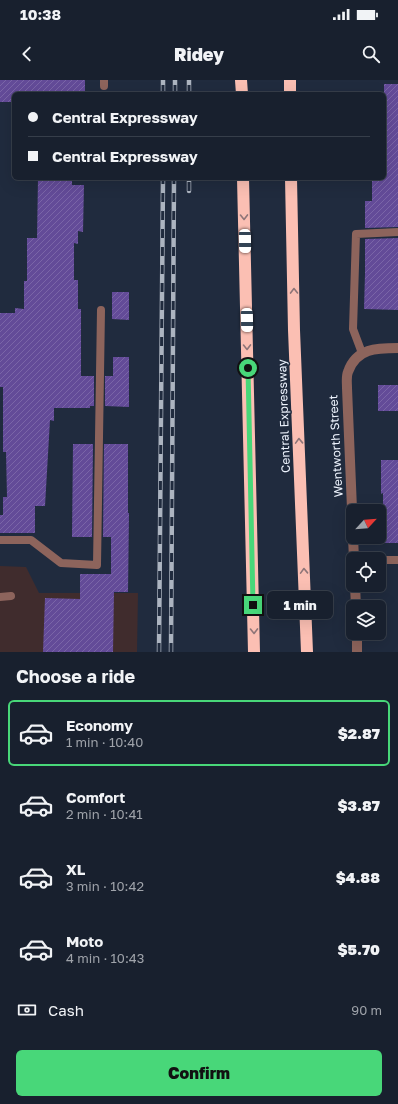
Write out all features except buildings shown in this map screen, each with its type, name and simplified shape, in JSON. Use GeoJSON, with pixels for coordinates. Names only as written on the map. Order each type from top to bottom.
{"type":"FeatureCollection","features":[{"type":"Feature","properties":{"kind":"highway"},"geometry":{"type":"LineString","coordinates":[[241,80],[242,92]]}},
{"type":"Feature","properties":{"kind":"highway"},"geometry":{"type":"LineString","coordinates":[[290,80],[290,92]]}},
{"type":"Feature","properties":{"kind":"highway"},"geometry":{"type":"LineString","coordinates":[[243,180],[254,652]]}},
{"type":"Feature","properties":{"kind":"highway","name":"Central Expressway"},"geometry":{"type":"LineString","coordinates":[[291,180],[294,330],[307,652]]}},
{"type":"Feature","properties":{"kind":"street"},"geometry":{"type":"LineString","coordinates":[[358,357],[374,349],[398,348]]}},
{"type":"Feature","properties":{"kind":"street","name":"Wentworth Street"},"geometry":{"type":"LineString","coordinates":[[352,504],[346,388],[347,373],[358,357]]}},
{"type":"Feature","properties":{"kind":"street"},"geometry":{"type":"LineString","coordinates":[[357,640],[357,652]]}},
{"type":"Feature","properties":{"kind":"lane"},"geometry":{"type":"LineString","coordinates":[[358,357],[353,329],[356,234],[398,232]]}},
{"type":"Feature","properties":{"kind":"lane"},"geometry":{"type":"LineString","coordinates":[[0,540],[31,540],[62,563],[97,565],[101,310]]}},
{"type":"Feature","properties":{"kind":"lane"},"geometry":{"type":"LineString","coordinates":[[386,560],[398,560]]}},
{"type":"Feature","properties":{"kind":"lane"},"geometry":{"type":"LineString","coordinates":[[0,596],[11,596]]}},
{"type":"Feature","properties":{"kind":"shaded area"},"geometry":{"type":"Polygon","coordinates":[[[0,566],[26,567],[39,593],[138,593],[137,652],[0,652],[0,566]]]}},
{"type":"Feature","properties":{"kind":"railway"},"geometry":{"type":"LineString","coordinates":[[163,80],[163,92]]}},
{"type":"Feature","properties":{"kind":"railway"},"geometry":{"type":"LineString","coordinates":[[175,80],[175,92]]}},
{"type":"Feature","properties":{"kind":"railway"},"geometry":{"type":"LineString","coordinates":[[189,80],[189,92]]}},
{"type":"Feature","properties":{"kind":"railway"},"geometry":{"type":"LineString","coordinates":[[159,652],[163,180]]}},
{"type":"Feature","properties":{"kind":"railway"},"geometry":{"type":"LineString","coordinates":[[171,652],[174,180]]}},
{"type":"Feature","properties":{"kind":"railway"},"geometry":{"type":"LineString","coordinates":[[189,180],[189,191]]}},
{"type":"Feature","properties":{"kind":"route"},"geometry":{"type":"LineString","coordinates":[[248,368],[253,605]]}}]}
